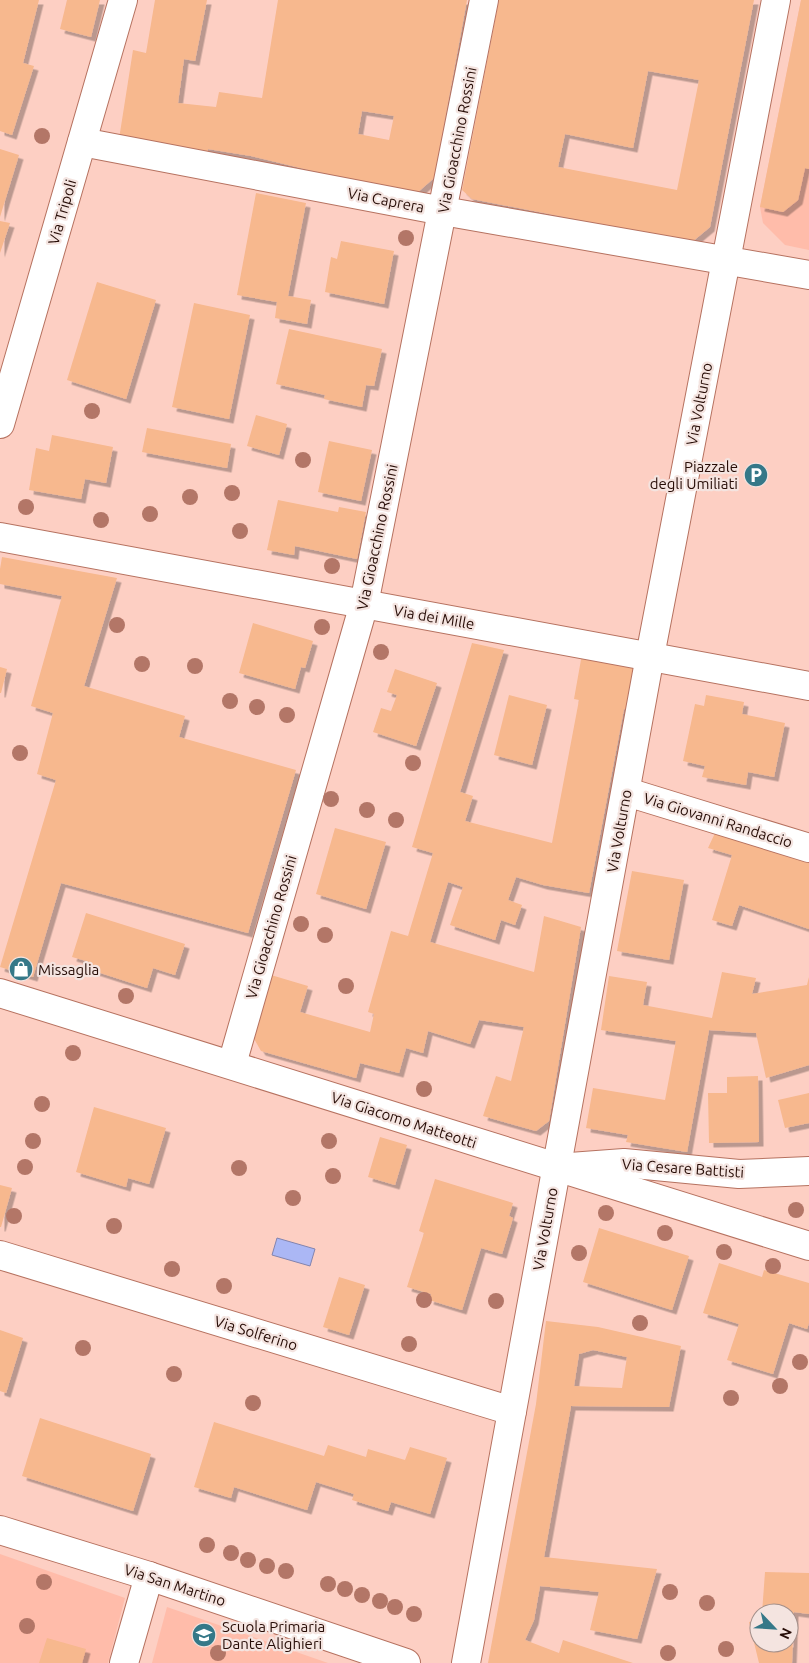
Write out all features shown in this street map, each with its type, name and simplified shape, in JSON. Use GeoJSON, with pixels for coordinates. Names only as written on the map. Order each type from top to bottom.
{"type":"FeatureCollection","features":[{"type":"Feature","properties":{"kind":"street","name":"Via Tripoli"},"geometry":{"type":"LineString","coordinates":[[0,424],[123,0]]}},
{"type":"Feature","properties":{"kind":"street","name":"Via Gioacchino Rossini"},"geometry":{"type":"LineString","coordinates":[[232,1064],[364,604],[484,0]]}},
{"type":"Feature","properties":{"kind":"street","name":"Via Volturno"},"geometry":{"type":"LineString","coordinates":[[466,1663],[650,656],[776,0]]}},
{"type":"Feature","properties":{"kind":"street","name":"Via Caprera"},"geometry":{"type":"LineString","coordinates":[[82,142],[443,211],[809,275]]}},
{"type":"Feature","properties":{"kind":"street","name":"Via dei Mille"},"geometry":{"type":"LineString","coordinates":[[0,537],[809,686]]}},
{"type":"Feature","properties":{"kind":"street","name":"Via Giovanni Randaccio"},"geometry":{"type":"LineString","coordinates":[[626,792],[809,848]]}},
{"type":"Feature","properties":{"kind":"street","name":"Via Giacomo Matteotti"},"geometry":{"type":"LineString","coordinates":[[0,994],[232,1064],[556,1168],[809,1246]]}},
{"type":"Feature","properties":{"kind":"street","name":"Via Cesare Battisti"},"geometry":{"type":"LineString","coordinates":[[556,1168],[624,1163],[740,1174],[809,1171]]}},
{"type":"Feature","properties":{"kind":"street","name":"Via Solferino"},"geometry":{"type":"LineString","coordinates":[[0,1255],[512,1411]]}},
{"type":"Feature","properties":{"kind":"street","name":"Via San Martino"},"geometry":{"type":"LineString","coordinates":[[0,1530],[149,1576],[406,1663]]}},
{"type":"Feature","properties":{"kind":"street"},"geometry":{"type":"LineString","coordinates":[[124,1663],[149,1576]]}},
{"type":"Feature","properties":{"kind":"shaded area"},"geometry":{"type":"Polygon","coordinates":[[[801,0],[809,0],[809,250],[785,245],[763,223],[760,207],[801,0]]]}},
{"type":"Feature","properties":{"kind":"shaded area"},"geometry":{"type":"Polygon","coordinates":[[[0,1554],[125,1598],[108,1663],[0,1663],[0,1554]]]}},
{"type":"Feature","properties":{"kind":"shaded area","name":"Scuola Primaria Dante Alighieri"},"geometry":{"type":"Polygon","coordinates":[[[167,1607],[328,1663],[152,1663],[167,1607]]]}},
{"type":"Feature","properties":{"kind":"water"},"geometry":{"type":"Polygon","coordinates":[[[277,1238],[315,1249],[310,1266],[272,1255],[277,1238]]]}},
{"type":"Feature","properties":{"kind":"building"},"geometry":{"type":"Polygon","coordinates":[[[0,0],[39,0],[23,63],[34,66],[12,135],[0,131],[0,0]]]}},
{"type":"Feature","properties":{"kind":"building"},"geometry":{"type":"Polygon","coordinates":[[[67,0],[100,0],[91,37],[60,29],[67,0]]]}},
{"type":"Feature","properties":{"kind":"building"},"geometry":{"type":"Polygon","coordinates":[[[155,0],[207,0],[195,61],[184,59],[178,103],[216,107],[219,92],[262,98],[278,0],[467,0],[434,178],[418,192],[251,156],[208,149],[207,159],[119,139],[133,50],[146,53],[155,0]],[[362,111],[358,134],[389,140],[394,116],[362,111]]]}},
{"type":"Feature","properties":{"kind":"building"},"geometry":{"type":"Polygon","coordinates":[[[499,0],[754,0],[710,227],[692,242],[472,199],[462,190],[499,0]],[[648,71],[633,148],[565,134],[558,167],[677,190],[699,80],[648,71]]]}},
{"type":"Feature","properties":{"kind":"building"},"geometry":{"type":"Polygon","coordinates":[[[801,0],[809,0],[809,169],[805,168],[798,200],[783,212],[760,207],[801,0]]]}},
{"type":"Feature","properties":{"kind":"building"},"geometry":{"type":"Polygon","coordinates":[[[0,149],[19,155],[0,217],[0,149]]]}},
{"type":"Feature","properties":{"kind":"building"},"geometry":{"type":"Polygon","coordinates":[[[256,193],[306,203],[288,296],[311,300],[307,324],[275,318],[277,302],[237,295],[256,193]]]}},
{"type":"Feature","properties":{"kind":"building"},"geometry":{"type":"Polygon","coordinates":[[[0,221],[10,223],[0,253],[0,221]]]}},
{"type":"Feature","properties":{"kind":"building"},"geometry":{"type":"Polygon","coordinates":[[[341,241],[394,251],[384,304],[325,292],[331,257],[337,259],[341,241]]]}},
{"type":"Feature","properties":{"kind":"building"},"geometry":{"type":"Polygon","coordinates":[[[97,282],[156,300],[126,399],[67,380],[97,282]]]}},
{"type":"Feature","properties":{"kind":"building"},"geometry":{"type":"Polygon","coordinates":[[[194,303],[250,315],[229,419],[172,407],[194,303]]]}},
{"type":"Feature","properties":{"kind":"building"},"geometry":{"type":"Polygon","coordinates":[[[289,329],[382,349],[374,386],[366,385],[362,407],[324,399],[325,395],[276,384],[289,329]]]}},
{"type":"Feature","properties":{"kind":"building"},"geometry":{"type":"Polygon","coordinates":[[[256,415],[287,424],[279,455],[247,446],[256,415]]]}},
{"type":"Feature","properties":{"kind":"building"},"geometry":{"type":"Polygon","coordinates":[[[147,428],[231,444],[227,468],[142,452],[147,428]]]}},
{"type":"Feature","properties":{"kind":"building"},"geometry":{"type":"Polygon","coordinates":[[[52,435],[113,447],[106,483],[85,479],[81,499],[29,490],[36,448],[49,451],[52,435]]]}},
{"type":"Feature","properties":{"kind":"building"},"geometry":{"type":"Polygon","coordinates":[[[329,441],[372,450],[361,501],[318,492],[329,441]]]}},
{"type":"Feature","properties":{"kind":"building"},"geometry":{"type":"Polygon","coordinates":[[[278,500],[338,512],[339,507],[366,512],[357,559],[295,546],[294,555],[267,550],[278,500]]]}},
{"type":"Feature","properties":{"kind":"building"},"geometry":{"type":"Polygon","coordinates":[[[2,557],[117,578],[84,686],[185,716],[179,737],[296,770],[248,933],[61,883],[33,977],[0,967],[56,780],[37,774],[53,713],[31,706],[62,596],[0,584],[2,557]]]}},
{"type":"Feature","properties":{"kind":"building"},"geometry":{"type":"Polygon","coordinates":[[[253,623],[313,641],[305,668],[301,667],[295,689],[239,673],[253,623]]]}},
{"type":"Feature","properties":{"kind":"building"},"geometry":{"type":"Polygon","coordinates":[[[472,643],[504,650],[460,792],[473,796],[465,821],[552,843],[579,700],[574,699],[582,654],[638,665],[629,710],[624,709],[589,893],[543,885],[516,877],[508,900],[522,905],[515,925],[501,920],[495,940],[450,925],[463,887],[448,882],[430,942],[534,972],[544,916],[581,927],[549,1121],[536,1131],[483,1116],[496,1076],[511,1081],[524,1027],[479,1020],[470,1044],[428,1031],[423,1053],[406,1048],[399,1073],[360,1063],[356,1078],[261,1051],[253,1037],[271,975],[308,986],[300,1012],[370,1032],[374,1014],[368,1012],[391,931],[408,936],[433,853],[412,847],[472,643]]]}},
{"type":"Feature","properties":{"kind":"building"},"geometry":{"type":"Polygon","coordinates":[[[0,667],[7,669],[1,693],[0,693],[0,667]]]}},
{"type":"Feature","properties":{"kind":"building"},"geometry":{"type":"Polygon","coordinates":[[[395,669],[437,683],[416,746],[373,732],[381,708],[391,711],[397,695],[387,692],[395,669]]]}},
{"type":"Feature","properties":{"kind":"building"},"geometry":{"type":"Polygon","coordinates":[[[509,695],[547,705],[532,765],[494,755],[509,695]]]}},
{"type":"Feature","properties":{"kind":"building"},"geometry":{"type":"Polygon","coordinates":[[[706,695],[744,702],[742,714],[785,723],[774,777],[748,772],[746,785],[702,777],[705,766],[683,761],[695,704],[704,706],[706,695]]]}},
{"type":"Feature","properties":{"kind":"building"},"geometry":{"type":"Polygon","coordinates":[[[335,828],[386,842],[366,909],[316,894],[335,828]]]}},
{"type":"Feature","properties":{"kind":"building"},"geometry":{"type":"Polygon","coordinates":[[[715,833],[809,863],[809,929],[739,905],[732,926],[712,920],[732,855],[708,848],[715,833]]]}},
{"type":"Feature","properties":{"kind":"building"},"geometry":{"type":"Polygon","coordinates":[[[632,871],[684,880],[669,960],[617,951],[632,871]]]}},
{"type":"Feature","properties":{"kind":"building"},"geometry":{"type":"Polygon","coordinates":[[[86,913],[185,944],[175,975],[153,968],[147,988],[88,969],[90,962],[72,957],[86,913]]]}},
{"type":"Feature","properties":{"kind":"building"},"geometry":{"type":"Polygon","coordinates":[[[722,972],[756,978],[752,994],[807,985],[809,977],[809,1065],[766,1078],[756,1033],[709,1030],[687,1152],[626,1142],[628,1135],[586,1128],[593,1088],[665,1100],[676,1041],[601,1030],[609,976],[647,982],[643,1005],[712,1018],[722,972]]]}},
{"type":"Feature","properties":{"kind":"building"},"geometry":{"type":"Polygon","coordinates":[[[758,1076],[759,1142],[709,1143],[708,1093],[727,1093],[727,1077],[758,1076]]]}},
{"type":"Feature","properties":{"kind":"building"},"geometry":{"type":"Polygon","coordinates":[[[809,1093],[809,1123],[785,1128],[778,1100],[809,1093]]]}},
{"type":"Feature","properties":{"kind":"building"},"geometry":{"type":"Polygon","coordinates":[[[94,1107],[166,1128],[149,1184],[128,1178],[126,1187],[76,1172],[94,1107]]]}},
{"type":"Feature","properties":{"kind":"building"},"geometry":{"type":"Polygon","coordinates":[[[380,1137],[407,1145],[395,1185],[368,1177],[380,1137]]]}},
{"type":"Feature","properties":{"kind":"building"},"geometry":{"type":"Polygon","coordinates":[[[435,1179],[513,1203],[509,1216],[513,1218],[502,1254],[481,1248],[462,1310],[429,1300],[431,1294],[407,1287],[424,1233],[419,1231],[435,1179]]]}},
{"type":"Feature","properties":{"kind":"building"},"geometry":{"type":"Polygon","coordinates":[[[0,1185],[12,1188],[1,1227],[0,1227],[0,1185]]]}},
{"type":"Feature","properties":{"kind":"building"},"geometry":{"type":"Polygon","coordinates":[[[599,1228],[689,1256],[672,1310],[583,1282],[599,1228]]]}},
{"type":"Feature","properties":{"kind":"building"},"geometry":{"type":"Polygon","coordinates":[[[719,1263],[762,1277],[764,1270],[809,1283],[809,1323],[807,1329],[789,1323],[773,1374],[727,1360],[739,1324],[703,1313],[719,1263]]]}},
{"type":"Feature","properties":{"kind":"building"},"geometry":{"type":"Polygon","coordinates":[[[339,1277],[365,1285],[349,1335],[323,1327],[339,1277]]]}},
{"type":"Feature","properties":{"kind":"building"},"geometry":{"type":"Polygon","coordinates":[[[546,1321],[598,1327],[681,1346],[669,1407],[571,1406],[544,1557],[657,1569],[637,1639],[590,1630],[599,1592],[540,1586],[534,1620],[525,1640],[559,1653],[563,1640],[633,1663],[488,1663],[536,1404],[546,1321]],[[593,1350],[579,1354],[574,1386],[622,1388],[627,1357],[593,1350]]]}},
{"type":"Feature","properties":{"kind":"building"},"geometry":{"type":"Polygon","coordinates":[[[0,1330],[23,1338],[6,1393],[0,1391],[0,1330]]]}},
{"type":"Feature","properties":{"kind":"building"},"geometry":{"type":"Polygon","coordinates":[[[40,1418],[151,1454],[133,1511],[22,1476],[40,1418]]]}},
{"type":"Feature","properties":{"kind":"building"},"geometry":{"type":"Polygon","coordinates":[[[214,1422],[324,1456],[328,1445],[366,1457],[368,1449],[405,1460],[410,1447],[447,1458],[430,1514],[391,1502],[388,1511],[352,1500],[354,1494],[316,1482],[307,1510],[234,1487],[231,1498],[194,1487],[214,1422]]]}},
{"type":"Feature","properties":{"kind":"building"},"geometry":{"type":"Polygon","coordinates":[[[765,1572],[809,1573],[809,1614],[799,1613],[799,1603],[763,1603],[765,1572]]]}},
{"type":"Feature","properties":{"kind":"building"},"geometry":{"type":"Polygon","coordinates":[[[47,1638],[86,1649],[82,1663],[39,1663],[47,1638]]]}},
{"type":"Feature","properties":{"kind":"building"},"geometry":{"type":"Polygon","coordinates":[[[757,1653],[792,1653],[792,1663],[759,1663],[757,1653]]]}},
{"type":"Feature","properties":{"kind":"place","name":"Piazzale degli Umiliati"},"geometry":{"type":"Point","coordinates":[756,475]}},
{"type":"Feature","properties":{"kind":"place","name":"Missaglia"},"geometry":{"type":"Point","coordinates":[21,969]}},
{"type":"Feature","properties":{"kind":"place","name":"Scuola Primaria Dante Alighieri"},"geometry":{"type":"Point","coordinates":[204,1635]}}]}
